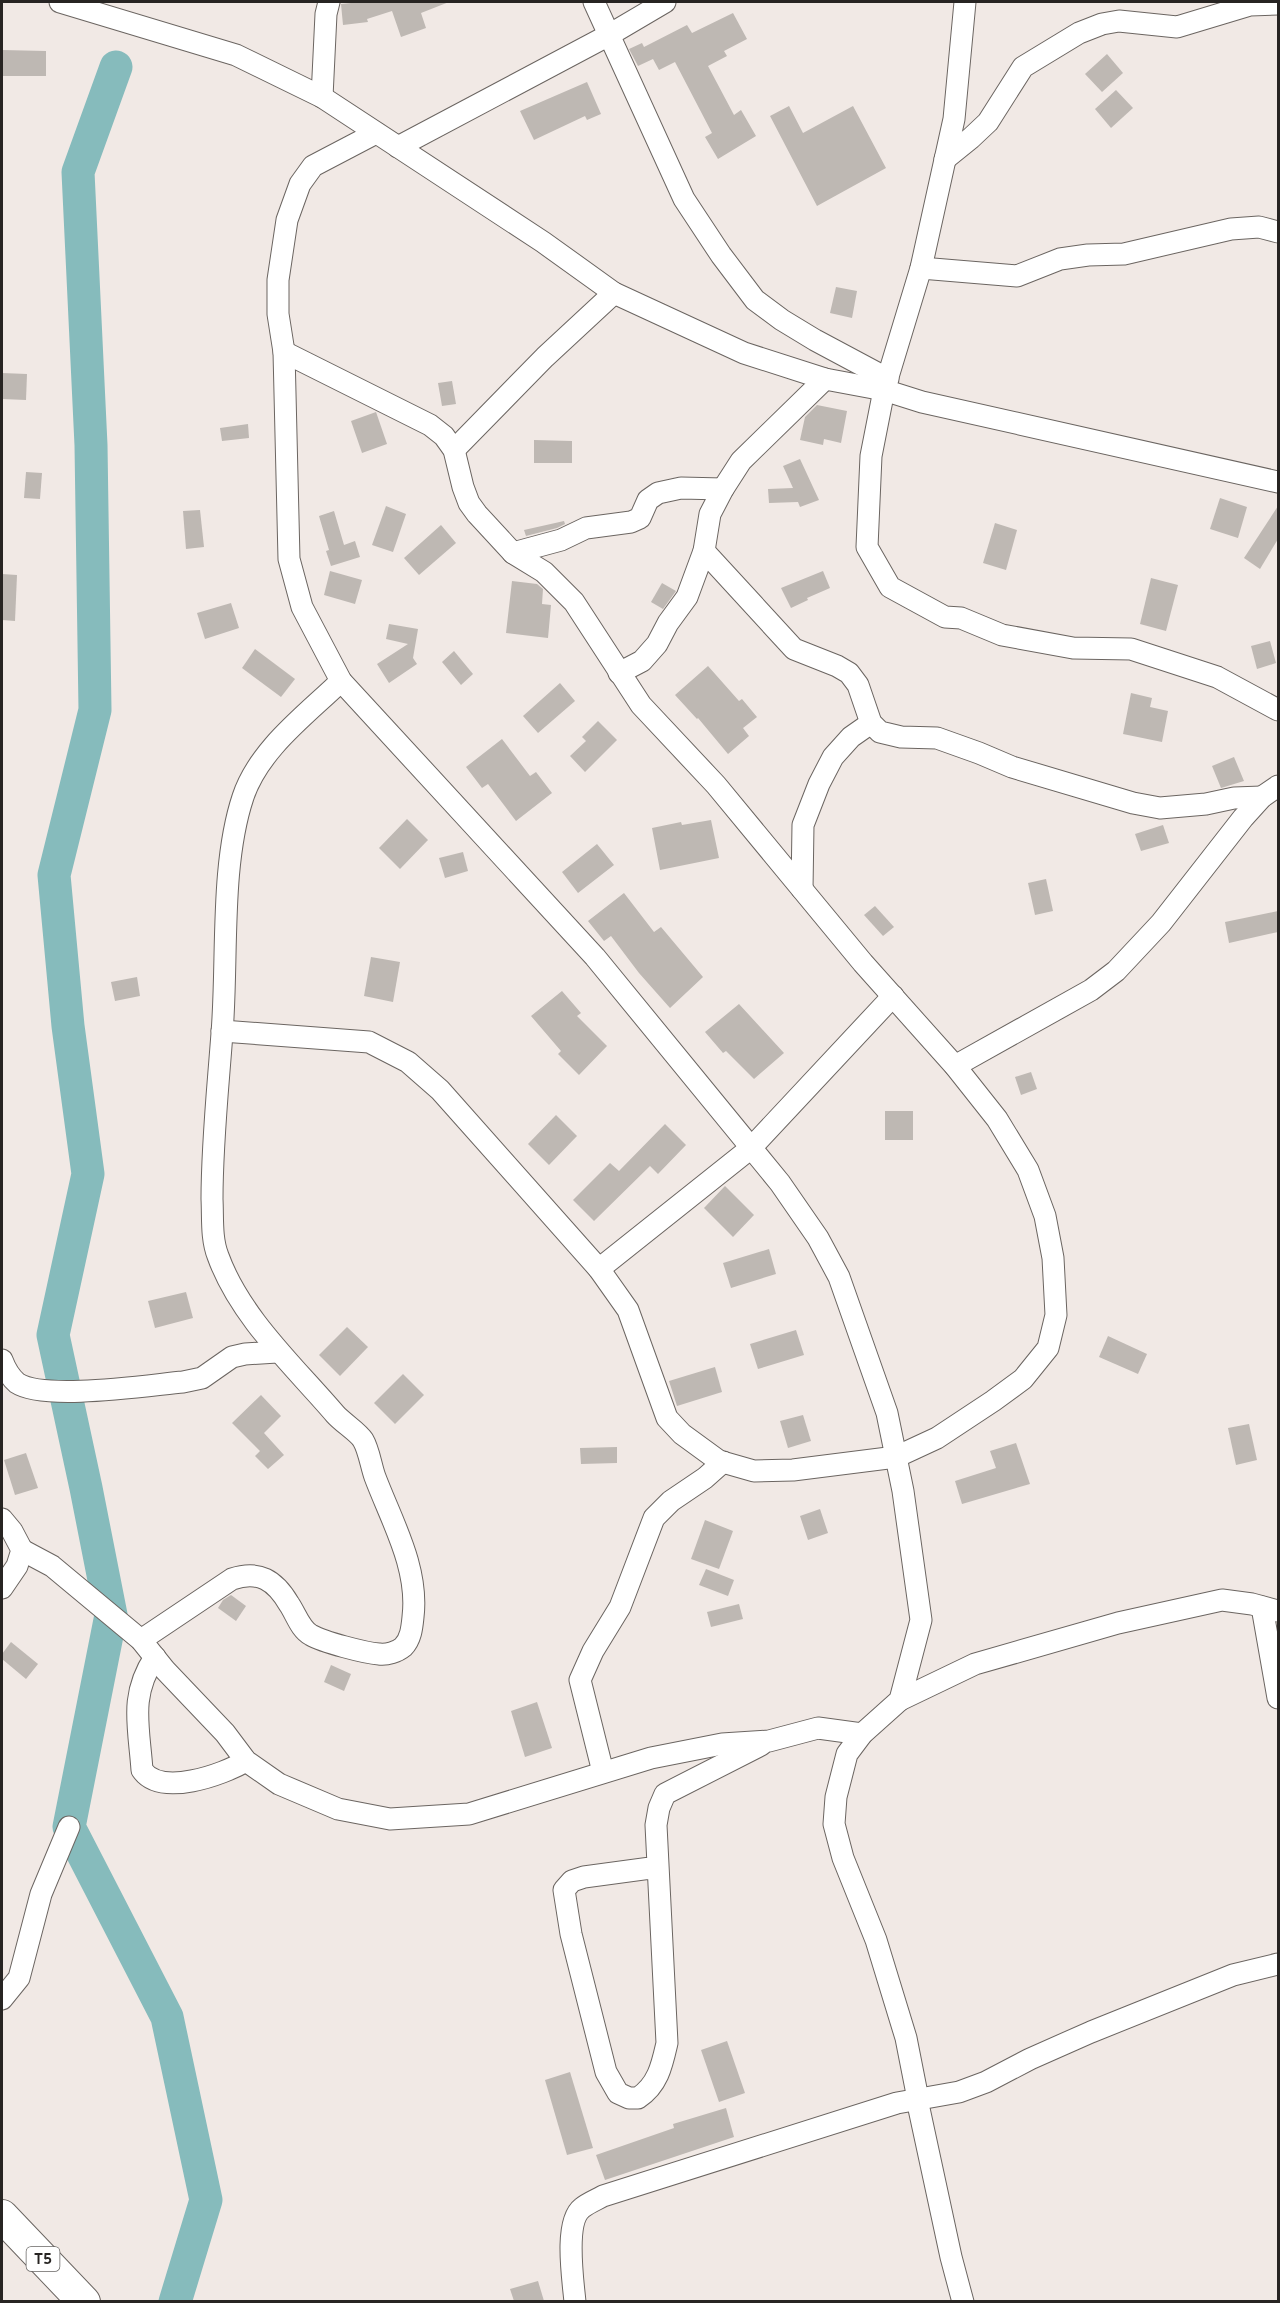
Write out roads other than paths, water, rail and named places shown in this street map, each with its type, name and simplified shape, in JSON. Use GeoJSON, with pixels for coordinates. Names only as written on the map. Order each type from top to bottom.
{"type":"FeatureCollection","features":[{"type":"Feature","properties":{"kind":"highway","name":"T5"},"geometry":{"type":"LineString","coordinates":[[2,2216],[84,2301]]}},
{"type":"Feature","properties":{"kind":"street"},"geometry":{"type":"LineString","coordinates":[[60,2],[83,5],[236,55],[322,97],[543,242],[614,293],[744,353],[825,379],[886,385]]}},
{"type":"Feature","properties":{"kind":"street"},"geometry":{"type":"LineString","coordinates":[[322,97],[326,14],[329,2]]}},
{"type":"Feature","properties":{"kind":"street"},"geometry":{"type":"LineString","coordinates":[[594,2],[684,199],[721,255],[755,300],[782,320],[886,385],[922,402],[1278,482]]}},
{"type":"Feature","properties":{"kind":"street"},"geometry":{"type":"LineString","coordinates":[[398,147],[609,35],[665,2]]}},
{"type":"Feature","properties":{"kind":"street"},"geometry":{"type":"LineString","coordinates":[[965,2],[954,118],[921,268],[886,385],[871,456],[867,547],[890,587],[945,616],[961,618],[1002,635],[1073,648],[1131,649],[1217,677],[1278,710]]}},
{"type":"Feature","properties":{"kind":"street"},"geometry":{"type":"LineString","coordinates":[[945,159],[988,122],[1023,67],[1079,33],[1102,24],[1119,21],[1178,27],[1250,5],[1278,4]]}},
{"type":"Feature","properties":{"kind":"street"},"geometry":{"type":"LineString","coordinates":[[376,133],[314,166],[300,184],[287,220],[278,280],[278,314],[284,352],[289,559],[302,607],[341,681],[595,957],[780,1183],[818,1238],[839,1277],[887,1413],[903,1491],[921,1620],[900,1700]]}},
{"type":"Feature","properties":{"kind":"street"},"geometry":{"type":"LineString","coordinates":[[921,268],[1017,276],[1060,259],[1088,255],[1124,254],[1231,229],[1259,227],[1278,232]]}},
{"type":"Feature","properties":{"kind":"street"},"geometry":{"type":"LineString","coordinates":[[454,450],[545,357],[614,293]]}},
{"type":"Feature","properties":{"kind":"street"},"geometry":{"type":"LineString","coordinates":[[222,1030],[369,1042],[408,1062],[440,1090],[599,1269],[628,1310],[667,1418],[682,1434],[723,1462],[754,1471],[793,1470],[896,1457],[937,1438],[1023,1379],[1048,1348],[1056,1315],[1053,1258],[1045,1216],[1028,1170],[997,1119],[955,1066],[893,996],[716,785],[641,705],[574,602],[543,572],[513,553],[469,503],[454,450],[444,436],[430,425],[284,352]]}},
{"type":"Feature","properties":{"kind":"street"},"geometry":{"type":"LineString","coordinates":[[619,673],[642,661],[657,644],[668,623],[687,597],[704,551],[710,514],[741,461],[825,379]]}},
{"type":"Feature","properties":{"kind":"street"},"geometry":{"type":"LineString","coordinates":[[513,553],[561,540],[586,528],[631,522],[640,518],[648,500],[658,493],[681,488],[723,489]]}},
{"type":"Feature","properties":{"kind":"street"},"geometry":{"type":"LineString","coordinates":[[704,551],[794,649],[837,666],[849,674],[858,685],[871,723],[880,732],[901,737],[937,738],[1012,767],[1133,803],[1160,808],[1206,804],[1270,791]]}},
{"type":"Feature","properties":{"kind":"street"},"geometry":{"type":"LineString","coordinates":[[141,1640],[232,1579],[244,1575],[259,1575],[272,1584],[288,1602],[309,1635],[380,1654],[392,1653],[403,1646],[411,1632],[415,1598],[406,1556],[363,1439],[345,1425],[291,1363],[278,1352],[229,1280],[217,1256],[213,1238],[213,1166],[233,837],[244,795],[266,754],[341,681]]}},
{"type":"Feature","properties":{"kind":"street"},"geometry":{"type":"LineString","coordinates":[[802,889],[803,825],[819,784],[833,757],[851,737],[871,723]]}},
{"type":"Feature","properties":{"kind":"street"},"geometry":{"type":"LineString","coordinates":[[955,1066],[1091,990],[1116,971],[1161,923],[1243,818],[1270,791]]}},
{"type":"Feature","properties":{"kind":"street"},"geometry":{"type":"LineString","coordinates":[[599,1269],[751,1148],[893,996]]}},
{"type":"Feature","properties":{"kind":"street"},"geometry":{"type":"LineString","coordinates":[[2,1360],[7,1371],[18,1383],[35,1389],[65,1392],[183,1382],[202,1378],[232,1357],[278,1352]]}},
{"type":"Feature","properties":{"kind":"street"},"geometry":{"type":"LineString","coordinates":[[603,1772],[580,1680],[593,1651],[620,1607],[654,1518],[671,1501],[705,1478],[723,1462]]}},
{"type":"Feature","properties":{"kind":"street"},"geometry":{"type":"LineString","coordinates":[[2,1519],[12,1531],[22,1550],[52,1566],[141,1640],[225,1733],[246,1761],[279,1784],[338,1809],[390,1819],[469,1814],[651,1758],[722,1744],[769,1740],[818,1728],[862,1734]]}},
{"type":"Feature","properties":{"kind":"street"},"geometry":{"type":"LineString","coordinates":[[2,1587],[17,1566],[22,1550]]}},
{"type":"Feature","properties":{"kind":"street"},"geometry":{"type":"LineString","coordinates":[[963,2301],[946,2236],[903,2028],[876,1940],[843,1858],[834,1824],[836,1797],[847,1754],[862,1734],[900,1700],[975,1664],[1118,1623],[1222,1600],[1270,1609],[1278,1698]]}},
{"type":"Feature","properties":{"kind":"street"},"geometry":{"type":"LineString","coordinates":[[155,1657],[143,1675],[138,1694],[142,1770],[147,1777],[159,1782],[193,1780],[233,1768],[246,1761]]}},
{"type":"Feature","properties":{"kind":"street"},"geometry":{"type":"LineString","coordinates":[[658,1867],[584,1877],[572,1881],[564,1890],[571,1934],[606,2072],[618,2093],[638,2098],[652,2085],[661,2071],[667,2043],[656,1826],[659,1808],[665,1794],[769,1740]]}},
{"type":"Feature","properties":{"kind":"street"},"geometry":{"type":"LineString","coordinates":[[2,1999],[19,1978],[41,1894],[69,1827]]}},
{"type":"Feature","properties":{"kind":"street"},"geometry":{"type":"LineString","coordinates":[[575,2301],[571,2255],[573,2225],[580,2209],[603,2196],[897,2103],[959,2092],[986,2082],[1030,2058],[1233,1975],[1278,1964]]}},
{"type":"Feature","properties":{"kind":"waterway"},"geometry":{"type":"LineString","coordinates":[[116,67],[78,172],[91,445],[95,710],[54,875],[68,1026],[88,1174],[53,1335],[111,1615],[69,1827],[167,2017],[206,2200],[175,2302]]}}]}
